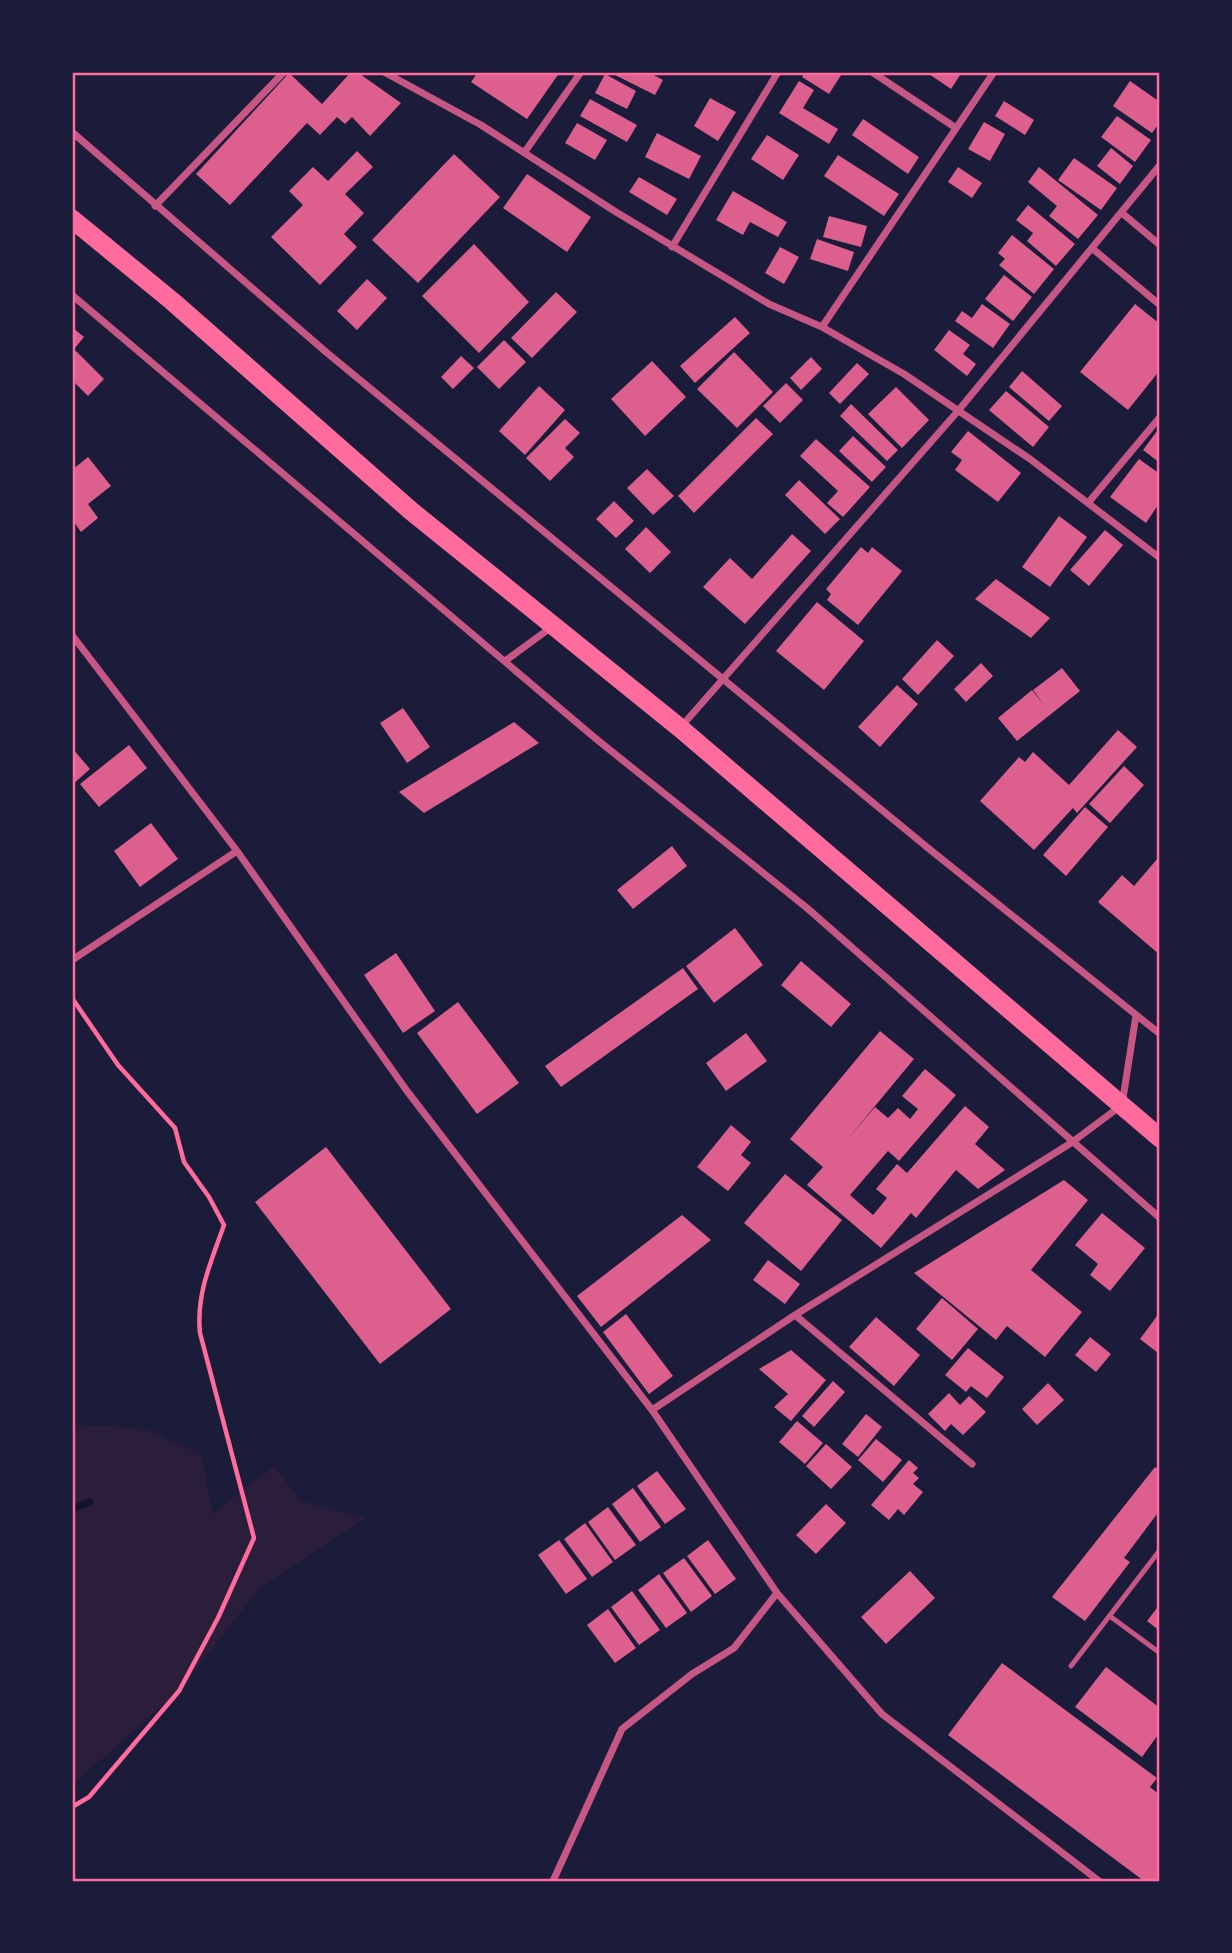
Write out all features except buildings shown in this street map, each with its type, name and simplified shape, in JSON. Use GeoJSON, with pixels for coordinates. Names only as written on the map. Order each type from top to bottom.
{"type":"FeatureCollection","features":[{"type":"Feature","properties":{"kind":"highway"},"geometry":{"type":"LineString","coordinates":[[72,219],[172,300],[410,510],[680,728],[1160,1138]]}},
{"type":"Feature","properties":{"kind":"street"},"geometry":{"type":"LineString","coordinates":[[155,205],[284,72]]}},
{"type":"Feature","properties":{"kind":"street"},"geometry":{"type":"LineString","coordinates":[[384,72],[481,125],[673,247],[769,304],[822,327],[904,374],[1088,503],[1160,558]]}},
{"type":"Feature","properties":{"kind":"street"},"geometry":{"type":"LineString","coordinates":[[524,153],[581,72]]}},
{"type":"Feature","properties":{"kind":"street"},"geometry":{"type":"LineString","coordinates":[[673,247],[778,72]]}},
{"type":"Feature","properties":{"kind":"street"},"geometry":{"type":"LineString","coordinates":[[872,72],[956,128]]}},
{"type":"Feature","properties":{"kind":"street"},"geometry":{"type":"LineString","coordinates":[[822,327],[994,72]]}},
{"type":"Feature","properties":{"kind":"street"},"geometry":{"type":"LineString","coordinates":[[72,132],[287,321],[723,680],[1160,1034]]}},
{"type":"Feature","properties":{"kind":"street"},"geometry":{"type":"LineString","coordinates":[[680,728],[958,411],[1160,165]]}},
{"type":"Feature","properties":{"kind":"street"},"geometry":{"type":"LineString","coordinates":[[1122,213],[1160,245]]}},
{"type":"Feature","properties":{"kind":"street"},"geometry":{"type":"LineString","coordinates":[[1093,249],[1160,305]]}},
{"type":"Feature","properties":{"kind":"street"},"geometry":{"type":"LineString","coordinates":[[72,295],[595,738],[807,908],[1160,1219]]}},
{"type":"Feature","properties":{"kind":"street"},"geometry":{"type":"LineString","coordinates":[[1088,503],[1160,417]]}},
{"type":"Feature","properties":{"kind":"street"},"geometry":{"type":"LineString","coordinates":[[505,661],[553,626]]}},
{"type":"Feature","properties":{"kind":"street"},"geometry":{"type":"LineString","coordinates":[[72,635],[237,851],[407,1091],[652,1410],[778,1593],[882,1714],[1098,1881]]}},
{"type":"Feature","properties":{"kind":"street"},"geometry":{"type":"LineString","coordinates":[[72,960],[237,851]]}},
{"type":"Feature","properties":{"kind":"street"},"geometry":{"type":"LineString","coordinates":[[652,1410],[796,1315],[1071,1143],[1122,1105],[1136,1016]]}},
{"type":"Feature","properties":{"kind":"street"},"geometry":{"type":"LineString","coordinates":[[796,1315],[972,1464]]}},
{"type":"Feature","properties":{"kind":"street"},"geometry":{"type":"LineString","coordinates":[[553,1881],[622,1729],[692,1674],[734,1648],[778,1593]]}},
{"type":"Feature","properties":{"kind":"lane"},"geometry":{"type":"LineString","coordinates":[[1071,1666],[1160,1550]]}},
{"type":"Feature","properties":{"kind":"lane"},"geometry":{"type":"LineString","coordinates":[[1111,1617],[1160,1653]]}},
{"type":"Feature","properties":{"kind":"path"},"geometry":{"type":"LineString","coordinates":[[72,998],[118,1065],[175,1128],[184,1162],[209,1197],[224,1226],[202,1287],[198,1309],[201,1333],[254,1538],[218,1618],[179,1692],[89,1797],[72,1807]]}},
{"type":"Feature","properties":{"kind":"shaded area"},"geometry":{"type":"Polygon","coordinates":[[[72,1424],[144,1429],[201,1454],[213,1513],[274,1466],[301,1501],[366,1518],[259,1589],[179,1691],[72,1785],[72,1424]]]}},
{"type":"Feature","properties":{"kind":"waterway"},"geometry":{"type":"LineString","coordinates":[[72,1509],[90,1502]]}}]}
